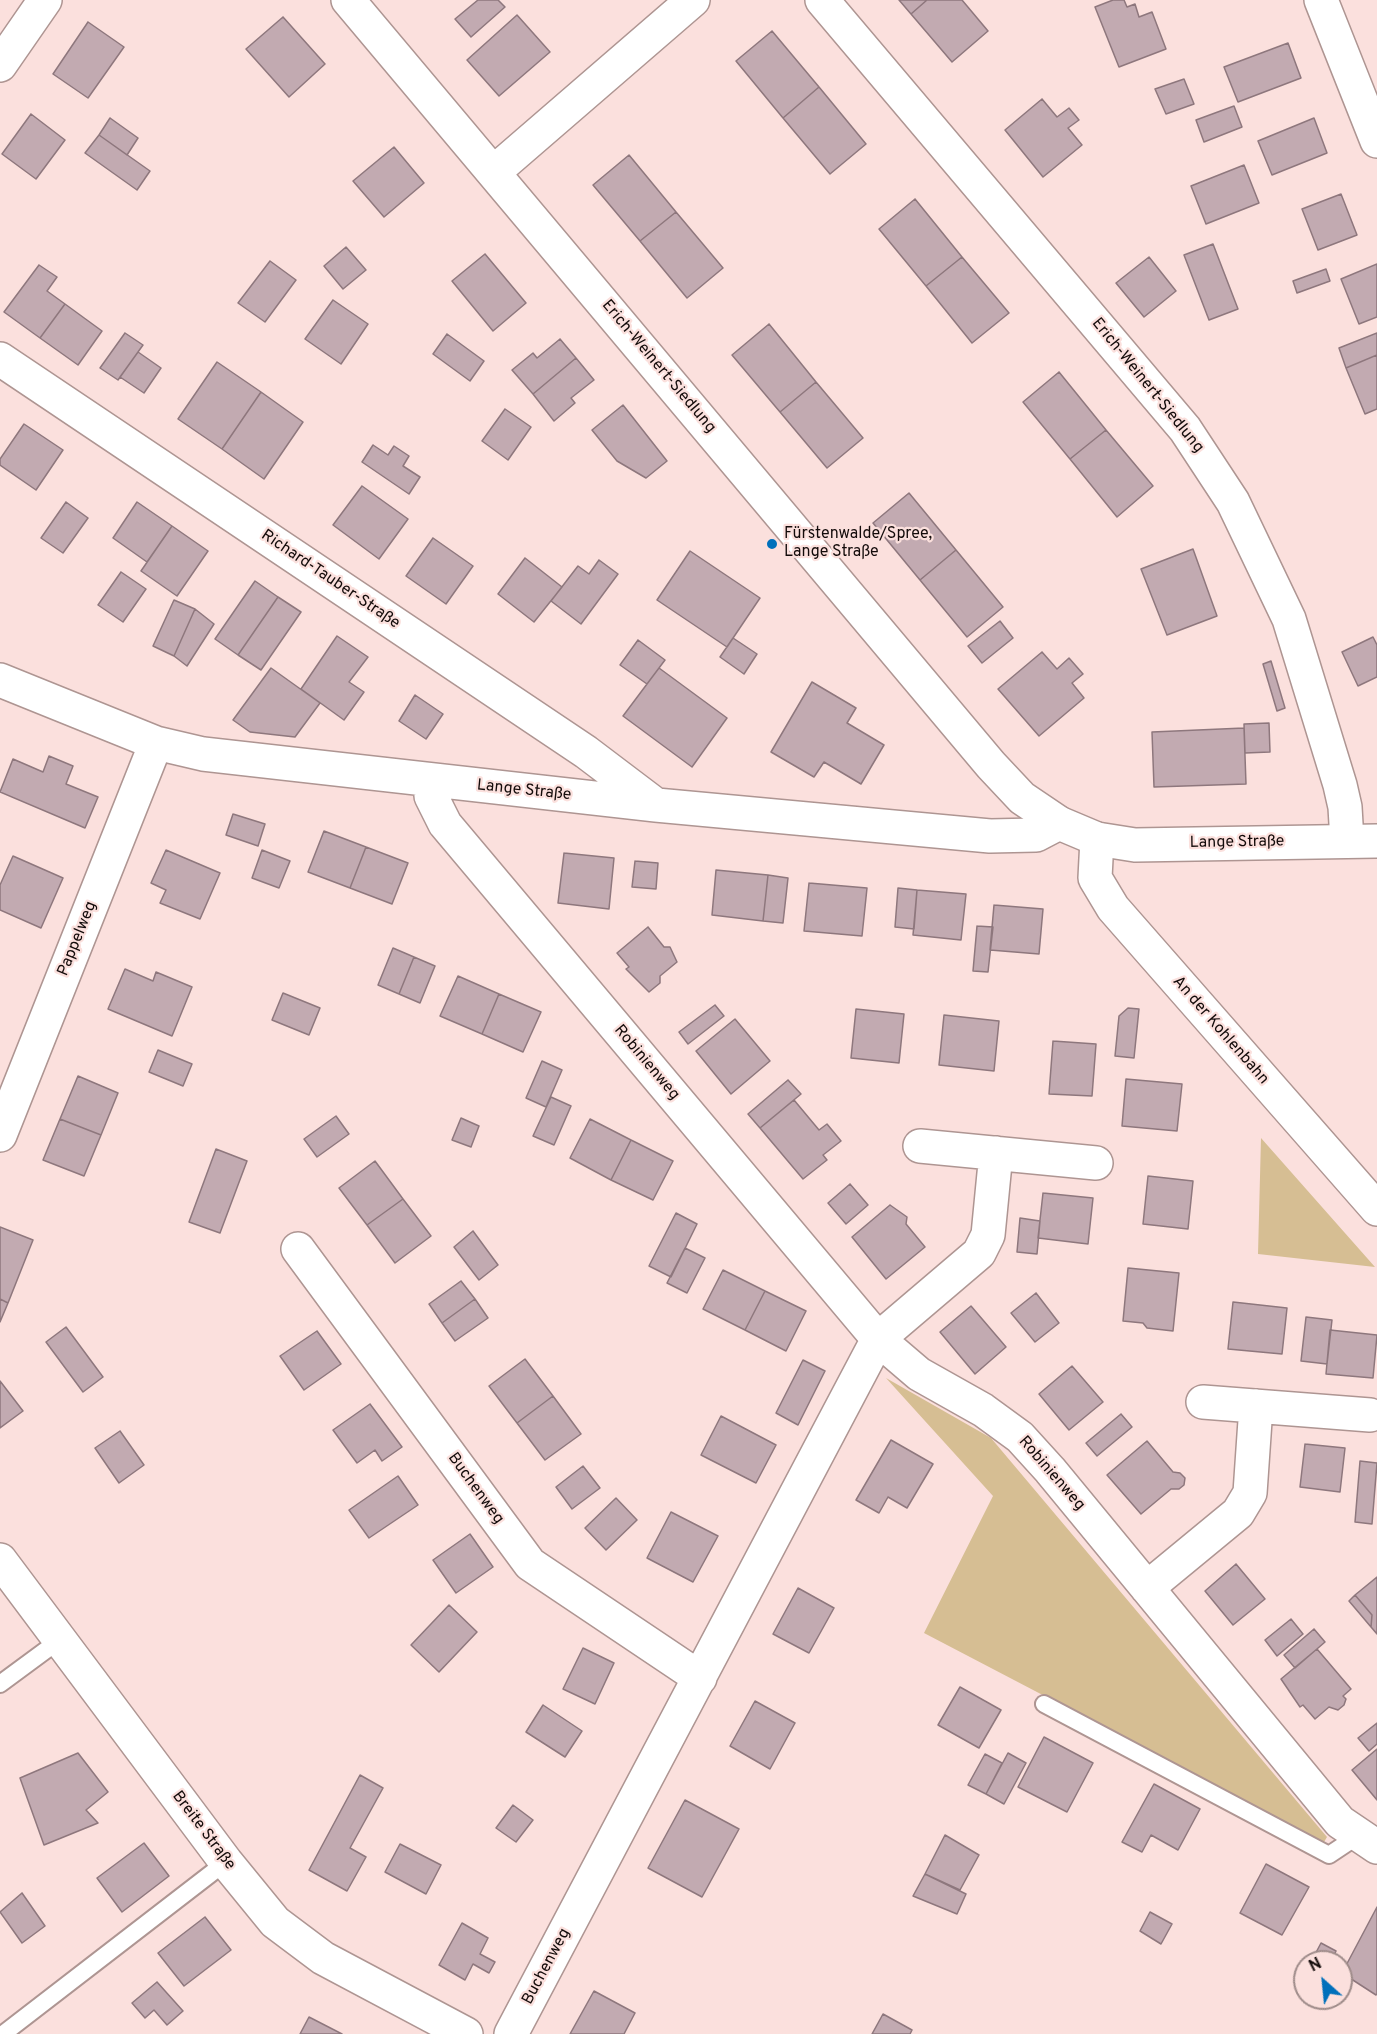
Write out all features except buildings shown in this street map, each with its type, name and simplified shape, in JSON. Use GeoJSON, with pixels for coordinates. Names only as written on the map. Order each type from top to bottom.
{"type":"FeatureCollection","features":[{"type":"Feature","properties":{"kind":"street"},"geometry":{"type":"LineString","coordinates":[[4,49],[45,0]]}},
{"type":"Feature","properties":{"kind":"street","name":"Erich-Weinert-Siedlung"},"geometry":{"type":"LineString","coordinates":[[348,0],[991,765],[1022,798],[1059,823],[1097,839]]}},
{"type":"Feature","properties":{"kind":"street"},"geometry":{"type":"LineString","coordinates":[[494,172],[693,0]]}},
{"type":"Feature","properties":{"kind":"street","name":"Erich-Weinert-Siedlung"},"geometry":{"type":"LineString","coordinates":[[822,0],[1185,429],[1233,502],[1289,619],[1345,807],[1362,841]]}},
{"type":"Feature","properties":{"kind":"street"},"geometry":{"type":"LineString","coordinates":[[1321,0],[1377,141]]}},
{"type":"Feature","properties":{"kind":"street","name":"Richard-Tauber-Straße"},"geometry":{"type":"LineString","coordinates":[[0,360],[586,752],[656,805]]}},
{"type":"Feature","properties":{"kind":"street","name":"Lange Straße"},"geometry":{"type":"LineString","coordinates":[[0,680],[156,743],[203,754],[656,805],[1012,837],[1036,835],[1059,823]]}},
{"type":"Feature","properties":{"kind":"street","name":"Pappelweg"},"geometry":{"type":"LineString","coordinates":[[0,1135],[156,743]]}},
{"type":"Feature","properties":{"kind":"street","name":"Robinienweg"},"geometry":{"type":"LineString","coordinates":[[433,780],[431,796],[445,824],[878,1339],[919,1374],[983,1410],[1020,1437],[1340,1822],[1368,1841]]}},
{"type":"Feature","properties":{"kind":"street","name":"Lange Straße"},"geometry":{"type":"LineString","coordinates":[[1097,839],[1134,845],[1362,841]]}},
{"type":"Feature","properties":{"kind":"street","name":"An der Kohlenbahn"},"geometry":{"type":"LineString","coordinates":[[1097,839],[1095,878],[1113,908],[1377,1209]]}},
{"type":"Feature","properties":{"kind":"street"},"geometry":{"type":"LineString","coordinates":[[920,1146],[1096,1163]]}},
{"type":"Feature","properties":{"kind":"street"},"geometry":{"type":"LineString","coordinates":[[878,1339],[979,1253],[988,1235],[996,1153]]}},
{"type":"Feature","properties":{"kind":"street","name":"Buchenweg"},"geometry":{"type":"LineString","coordinates":[[298,1249],[530,1564],[700,1678]]}},
{"type":"Feature","properties":{"kind":"street","name":"Buchenweg"},"geometry":{"type":"LineString","coordinates":[[511,2034],[878,1339]]}},
{"type":"Feature","properties":{"kind":"street"},"geometry":{"type":"LineString","coordinates":[[1203,1402],[1370,1415]]}},
{"type":"Feature","properties":{"kind":"street"},"geometry":{"type":"LineString","coordinates":[[1147,1588],[1238,1513],[1250,1493],[1256,1406]]}},
{"type":"Feature","properties":{"kind":"street","name":"Breite Straße"},"geometry":{"type":"LineString","coordinates":[[0,1560],[226,1862],[275,1922],[323,1958],[466,2034]]}},
{"type":"Feature","properties":{"kind":"lane"},"geometry":{"type":"LineString","coordinates":[[0,1684],[61,1639]]}},
{"type":"Feature","properties":{"kind":"lane"},"geometry":{"type":"LineString","coordinates":[[1044,1704],[1329,1855],[1368,1841]]}},
{"type":"Feature","properties":{"kind":"lane"},"geometry":{"type":"LineString","coordinates":[[3,2034],[226,1862]]}},
{"type":"Feature","properties":{"kind":"shaded area"},"geometry":{"type":"Polygon","coordinates":[[[1261,1138],[1375,1267],[1258,1254],[1261,1138]]]}},
{"type":"Feature","properties":{"kind":"shaded area"},"geometry":{"type":"Polygon","coordinates":[[[886,1378],[991,1438],[1327,1837],[1324,1842],[924,1633],[993,1496],[886,1378]]]}},
{"type":"Feature","properties":{"kind":"place","name":"Fürstenwalde/Spree, Lange Straße"},"geometry":{"type":"Point","coordinates":[772,544]}}]}
